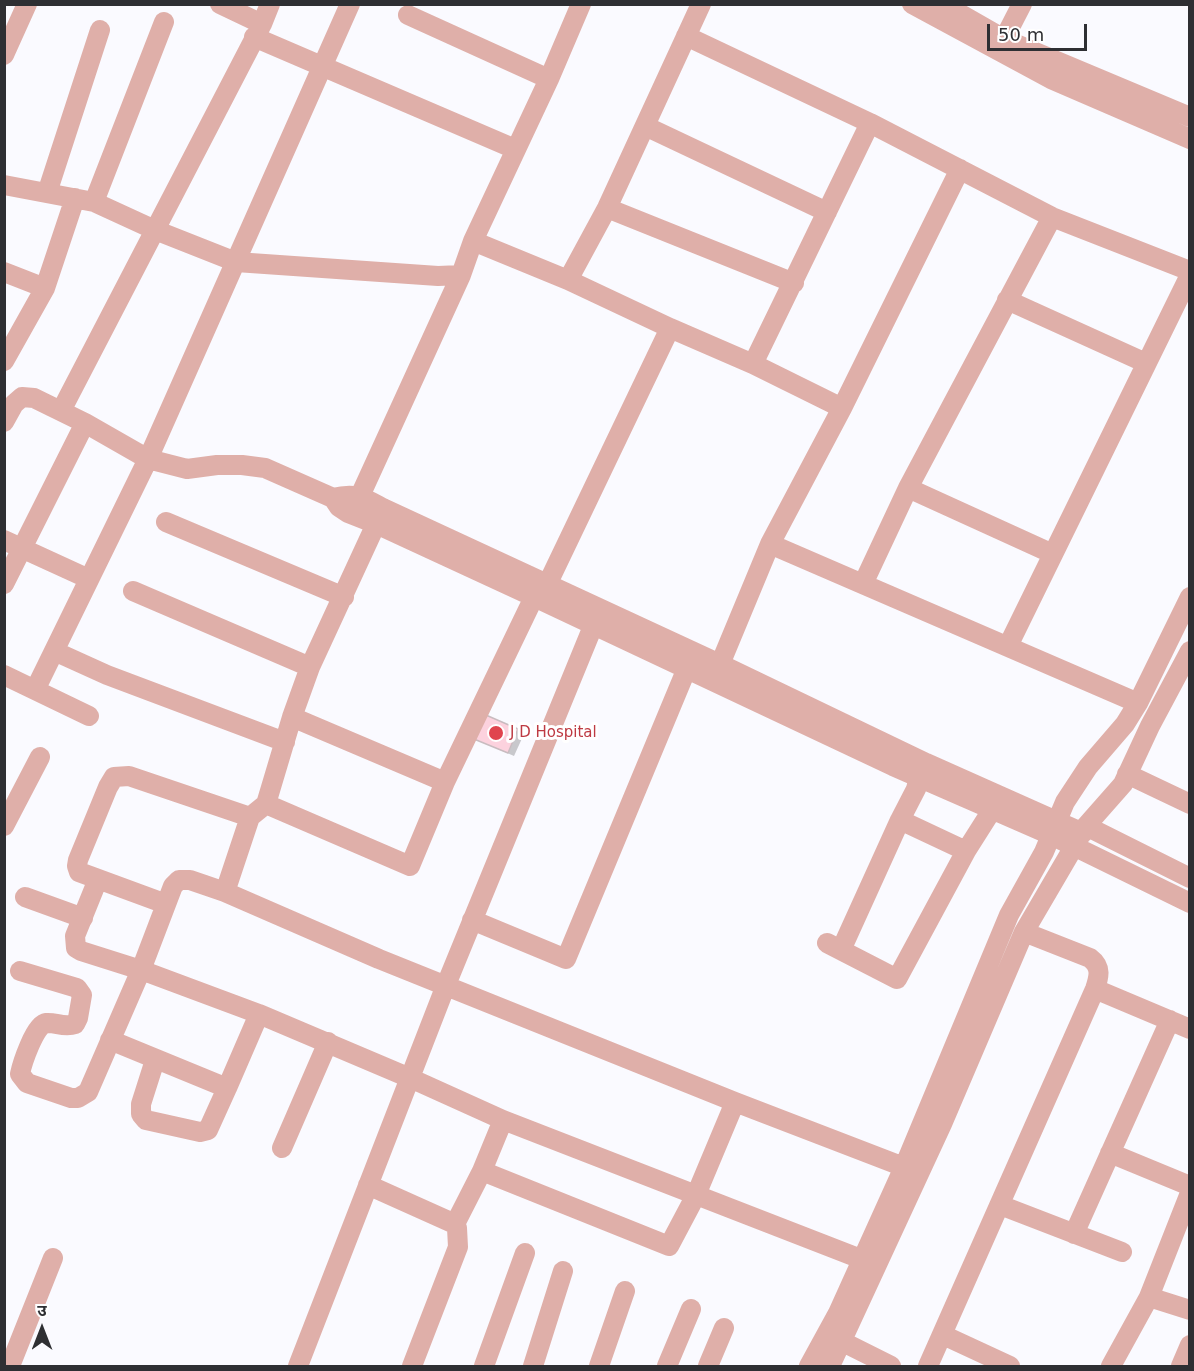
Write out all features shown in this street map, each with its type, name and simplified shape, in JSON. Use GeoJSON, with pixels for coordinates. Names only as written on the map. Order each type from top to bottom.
{"type":"FeatureCollection","features":[{"type":"Feature","properties":{"kind":"street"},"geometry":{"type":"LineString","coordinates":[[220,4],[258,31],[323,68],[362,82],[515,149]]}},
{"type":"Feature","properties":{"kind":"street"},"geometry":{"type":"LineString","coordinates":[[61,411],[270,4]]}},
{"type":"Feature","properties":{"kind":"street"},"geometry":{"type":"LineString","coordinates":[[35,690],[148,459],[350,4]]}},
{"type":"Feature","properties":{"kind":"street"},"geometry":{"type":"LineString","coordinates":[[360,496],[581,4]]}},
{"type":"Feature","properties":{"kind":"street"},"geometry":{"type":"LineString","coordinates":[[568,280],[607,208],[701,4]]}},
{"type":"Feature","properties":{"kind":"street"},"geometry":{"type":"LineString","coordinates":[[912,4],[1051,79],[1190,139]]}},
{"type":"Feature","properties":{"kind":"street"},"geometry":{"type":"LineString","coordinates":[[943,4],[1005,39],[1190,117]]}},
{"type":"Feature","properties":{"kind":"street"},"geometry":{"type":"LineString","coordinates":[[1005,39],[1022,4]]}},
{"type":"Feature","properties":{"kind":"street"},"geometry":{"type":"LineString","coordinates":[[4,55],[18,8]]}},
{"type":"Feature","properties":{"kind":"street"},"geometry":{"type":"LineString","coordinates":[[408,15],[549,79]]}},
{"type":"Feature","properties":{"kind":"street"},"geometry":{"type":"LineString","coordinates":[[4,361],[45,288],[164,22]]}},
{"type":"Feature","properties":{"kind":"street"},"geometry":{"type":"LineString","coordinates":[[47,193],[100,30]]}},
{"type":"Feature","properties":{"kind":"street"},"geometry":{"type":"LineString","coordinates":[[686,36],[870,123],[1052,217],[1190,273],[1008,646]]}},
{"type":"Feature","properties":{"kind":"street"},"geometry":{"type":"LineString","coordinates":[[753,364],[870,123]]}},
{"type":"Feature","properties":{"kind":"street"},"geometry":{"type":"LineString","coordinates":[[645,126],[827,212]]}},
{"type":"Feature","properties":{"kind":"street"},"geometry":{"type":"LineString","coordinates":[[716,672],[770,544],[842,408],[960,169]]}},
{"type":"Feature","properties":{"kind":"street"},"geometry":{"type":"LineString","coordinates":[[4,185],[85,200],[236,262],[438,276],[461,275]]}},
{"type":"Feature","properties":{"kind":"street"},"geometry":{"type":"LineString","coordinates":[[607,208],[794,283]]}},
{"type":"Feature","properties":{"kind":"street"},"geometry":{"type":"LineString","coordinates":[[863,584],[908,488],[1052,217]]}},
{"type":"Feature","properties":{"kind":"street"},"geometry":{"type":"LineString","coordinates":[[473,241],[568,280],[753,364],[842,408]]}},
{"type":"Feature","properties":{"kind":"street"},"geometry":{"type":"LineString","coordinates":[[4,272],[45,288]]}},
{"type":"Feature","properties":{"kind":"street"},"geometry":{"type":"LineString","coordinates":[[1007,300],[1146,363]]}},
{"type":"Feature","properties":{"kind":"street"},"geometry":{"type":"LineString","coordinates":[[266,804],[410,866],[445,782],[670,328]]}},
{"type":"Feature","properties":{"kind":"street"},"geometry":{"type":"LineString","coordinates":[[4,422],[14,404],[22,397],[34,398],[85,423],[148,459],[187,469],[225,465],[265,468],[333,498],[339,507],[348,513],[541,591]]}},
{"type":"Feature","properties":{"kind":"street"},"geometry":{"type":"LineString","coordinates":[[4,584],[13,544],[85,423]]}},
{"type":"Feature","properties":{"kind":"street"},"geometry":{"type":"LineString","coordinates":[[908,488],[1053,554]]}},
{"type":"Feature","properties":{"kind":"street"},"geometry":{"type":"LineString","coordinates":[[333,498],[344,495],[360,496],[541,591],[716,672],[926,763],[1054,828]]}},
{"type":"Feature","properties":{"kind":"street"},"geometry":{"type":"LineString","coordinates":[[165,522],[344,597]]}},
{"type":"Feature","properties":{"kind":"street"},"geometry":{"type":"LineString","coordinates":[[225,892],[250,817],[266,804],[292,717],[310,667],[376,524]]}},
{"type":"Feature","properties":{"kind":"street"},"geometry":{"type":"LineString","coordinates":[[13,544],[90,579]]}},
{"type":"Feature","properties":{"kind":"street"},"geometry":{"type":"LineString","coordinates":[[770,544],[1138,703]]}},
{"type":"Feature","properties":{"kind":"street"},"geometry":{"type":"LineString","coordinates":[[133,591],[310,667]]}},
{"type":"Feature","properties":{"kind":"street"},"geometry":{"type":"LineString","coordinates":[[809,1366],[838,1313],[904,1167],[1010,915],[1032,876],[1065,802],[1088,767],[1125,724],[1138,703],[1190,597]]}},
{"type":"Feature","properties":{"kind":"street"},"geometry":{"type":"LineString","coordinates":[[596,617],[687,668],[716,672],[919,777],[992,810],[1081,835],[1190,878]]}},
{"type":"Feature","properties":{"kind":"street"},"geometry":{"type":"LineString","coordinates":[[298,1366],[446,985],[596,617]]}},
{"type":"Feature","properties":{"kind":"street"},"geometry":{"type":"LineString","coordinates":[[54,651],[107,675],[285,742]]}},
{"type":"Feature","properties":{"kind":"street"},"geometry":{"type":"LineString","coordinates":[[830,1366],[942,1124],[1024,932],[1081,835],[1123,784],[1190,651]]}},
{"type":"Feature","properties":{"kind":"street"},"geometry":{"type":"LineString","coordinates":[[472,920],[566,958],[687,668]]}},
{"type":"Feature","properties":{"kind":"street"},"geometry":{"type":"LineString","coordinates":[[4,675],[89,716]]}},
{"type":"Feature","properties":{"kind":"street"},"geometry":{"type":"LineString","coordinates":[[292,717],[445,782]]}},
{"type":"Feature","properties":{"kind":"street"},"geometry":{"type":"LineString","coordinates":[[5,825],[40,758]]}},
{"type":"Feature","properties":{"kind":"street"},"geometry":{"type":"LineString","coordinates":[[1127,774],[1188,800]]}},
{"type":"Feature","properties":{"kind":"street"},"geometry":{"type":"LineString","coordinates":[[166,903],[79,872],[78,860],[114,777],[129,776],[250,817]]}},
{"type":"Feature","properties":{"kind":"street"},"geometry":{"type":"LineString","coordinates":[[919,777],[916,789],[834,946],[897,980],[966,851],[992,810]]}},
{"type":"Feature","properties":{"kind":"street"},"geometry":{"type":"LineString","coordinates":[[900,820],[966,851]]}},
{"type":"Feature","properties":{"kind":"street"},"geometry":{"type":"LineString","coordinates":[[1081,835],[1190,903]]}},
{"type":"Feature","properties":{"kind":"street"},"geometry":{"type":"LineString","coordinates":[[20,971],[77,988],[82,996],[75,1024],[64,1026],[46,1023],[37,1028],[20,1074],[27,1083],[71,1098],[78,1098],[88,1092],[141,970],[173,886],[179,880],[190,880],[225,892],[379,959],[735,1102],[904,1167]]}},
{"type":"Feature","properties":{"kind":"street"},"geometry":{"type":"LineString","coordinates":[[94,889],[75,936],[76,948],[259,1014],[328,1042],[503,1120],[861,1259]]}},
{"type":"Feature","properties":{"kind":"street"},"geometry":{"type":"LineString","coordinates":[[25,897],[83,918]]}},
{"type":"Feature","properties":{"kind":"street"},"geometry":{"type":"LineString","coordinates":[[928,1366],[1095,990],[1099,975],[1096,962],[1090,958],[1024,932]]}},
{"type":"Feature","properties":{"kind":"street"},"geometry":{"type":"LineString","coordinates":[[1095,990],[1190,1029]]}},
{"type":"Feature","properties":{"kind":"street"},"geometry":{"type":"LineString","coordinates":[[155,1060],[141,1104],[141,1114],[146,1120],[200,1132],[208,1130],[259,1014]]}},
{"type":"Feature","properties":{"kind":"street"},"geometry":{"type":"LineString","coordinates":[[1074,1234],[1170,1020]]}},
{"type":"Feature","properties":{"kind":"street"},"geometry":{"type":"LineString","coordinates":[[110,1040],[227,1088]]}},
{"type":"Feature","properties":{"kind":"street"},"geometry":{"type":"LineString","coordinates":[[282,1148],[328,1042]]}},
{"type":"Feature","properties":{"kind":"street"},"geometry":{"type":"LineString","coordinates":[[482,1171],[669,1246],[696,1195],[735,1102]]}},
{"type":"Feature","properties":{"kind":"street"},"geometry":{"type":"LineString","coordinates":[[455,1224],[482,1171],[503,1120]]}},
{"type":"Feature","properties":{"kind":"street"},"geometry":{"type":"LineString","coordinates":[[1110,1153],[1190,1186]]}},
{"type":"Feature","properties":{"kind":"street"},"geometry":{"type":"LineString","coordinates":[[368,1185],[455,1224],[457,1228],[458,1247],[411,1366]]}},
{"type":"Feature","properties":{"kind":"street"},"geometry":{"type":"LineString","coordinates":[[1111,1366],[1149,1297],[1190,1193]]}},
{"type":"Feature","properties":{"kind":"street"},"geometry":{"type":"LineString","coordinates":[[1000,1205],[1122,1252]]}},
{"type":"Feature","properties":{"kind":"street"},"geometry":{"type":"LineString","coordinates":[[484,1366],[525,1253]]}},
{"type":"Feature","properties":{"kind":"street"},"geometry":{"type":"LineString","coordinates":[[9,1360],[53,1258]]}},
{"type":"Feature","properties":{"kind":"street"},"geometry":{"type":"LineString","coordinates":[[533,1366],[563,1271]]}},
{"type":"Feature","properties":{"kind":"street"},"geometry":{"type":"LineString","coordinates":[[599,1366],[625,1292]]}},
{"type":"Feature","properties":{"kind":"street"},"geometry":{"type":"LineString","coordinates":[[1149,1297],[1190,1310]]}},
{"type":"Feature","properties":{"kind":"street"},"geometry":{"type":"LineString","coordinates":[[667,1366],[691,1310]]}},
{"type":"Feature","properties":{"kind":"street"},"geometry":{"type":"LineString","coordinates":[[708,1366],[724,1328]]}},
{"type":"Feature","properties":{"kind":"street"},"geometry":{"type":"LineString","coordinates":[[943,1335],[1010,1366]]}},
{"type":"Feature","properties":{"kind":"street"},"geometry":{"type":"LineString","coordinates":[[843,1342],[891,1366]]}},
{"type":"Feature","properties":{"kind":"street"},"geometry":{"type":"LineString","coordinates":[[1181,1366],[1190,1345]]}},
{"type":"Feature","properties":{"kind":"building"},"geometry":{"type":"Polygon","coordinates":[[[479,712],[518,729],[508,753],[469,737],[479,712]]]}},
{"type":"Feature","properties":{"kind":"place","name":"J D Hospital"},"geometry":{"type":"Point","coordinates":[496,733]}}]}
